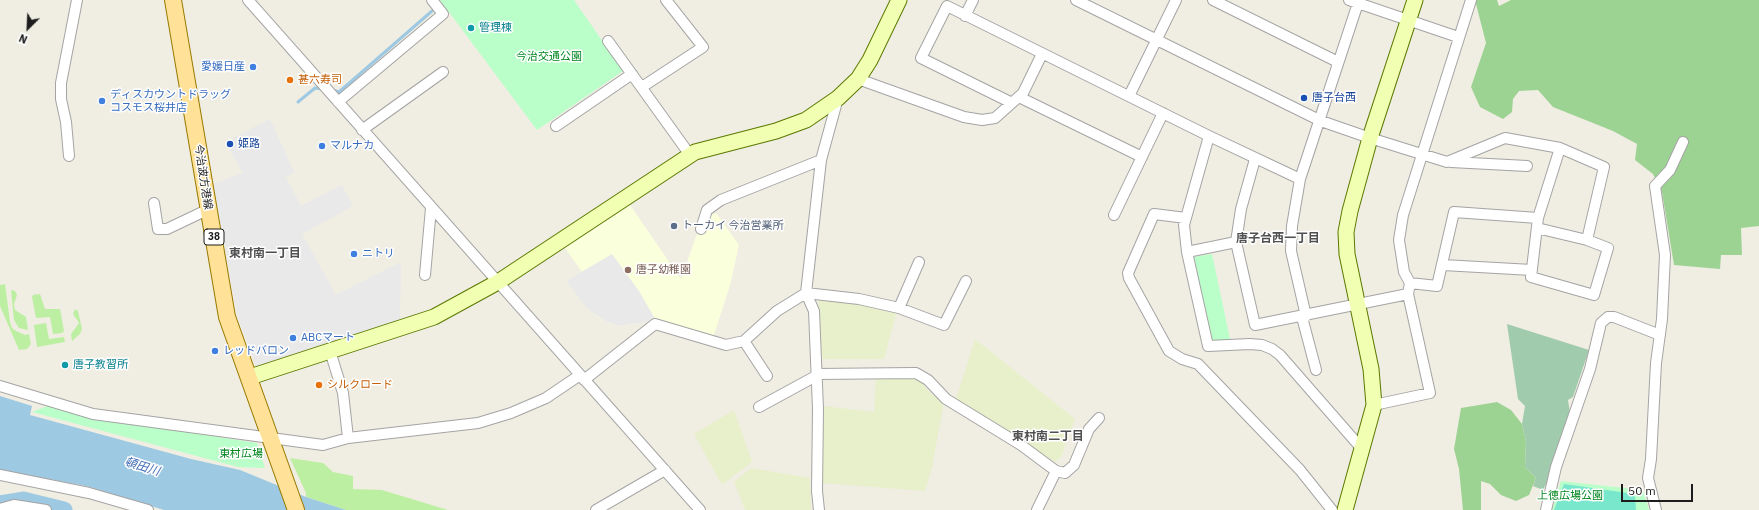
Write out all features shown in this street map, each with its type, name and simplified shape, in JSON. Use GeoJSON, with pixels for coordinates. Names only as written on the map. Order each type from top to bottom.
{"type":"FeatureCollection","features":[{"type":"Feature","properties":{"kind":"main road","name":"今治波方港線"},"geometry":{"type":"LineString","coordinates":[[173,0],[227,317],[250,377],[270,439],[296,510]]}},
{"type":"Feature","properties":{"kind":"street"},"geometry":{"type":"LineString","coordinates":[[69,156],[66,122],[61,99],[61,84],[77,0]]}},
{"type":"Feature","properties":{"kind":"street"},"geometry":{"type":"LineString","coordinates":[[248,0],[700,510]]}},
{"type":"Feature","properties":{"kind":"street"},"geometry":{"type":"LineString","coordinates":[[338,102],[443,14],[432,0]]}},
{"type":"Feature","properties":{"kind":"street"},"geometry":{"type":"LineString","coordinates":[[966,16],[973,0]]}},
{"type":"Feature","properties":{"kind":"street"},"geometry":{"type":"LineString","coordinates":[[1076,0],[1321,121],[1447,162],[1527,166]]}},
{"type":"Feature","properties":{"kind":"street"},"geometry":{"type":"LineString","coordinates":[[1129,96],[1176,0]]}},
{"type":"Feature","properties":{"kind":"street"},"geometry":{"type":"LineString","coordinates":[[1213,0],[1338,62]]}},
{"type":"Feature","properties":{"kind":"street"},"geometry":{"type":"LineString","coordinates":[[1345,510],[1374,405],[1371,369],[1347,254],[1346,232],[1350,211],[1370,138],[1415,0]]}},
{"type":"Feature","properties":{"kind":"street"},"geometry":{"type":"LineString","coordinates":[[1374,405],[1430,393],[1408,294],[1410,283],[1404,272],[1399,240],[1403,215],[1470,0]]}},
{"type":"Feature","properties":{"kind":"street"},"geometry":{"type":"LineString","coordinates":[[1316,370],[1291,250],[1292,226],[1300,179],[1321,121],[1355,1],[1408,21],[1458,37]]}},
{"type":"Feature","properties":{"kind":"street"},"geometry":{"type":"LineString","coordinates":[[642,87],[703,47],[671,2]]}},
{"type":"Feature","properties":{"kind":"street"},"geometry":{"type":"LineString","coordinates":[[250,377],[434,317],[498,282],[694,152],[776,131],[806,120],[838,98],[858,79],[870,60],[895,3]]}},
{"type":"Feature","properties":{"kind":"street"},"geometry":{"type":"LineString","coordinates":[[1142,157],[921,58],[947,6],[1163,114],[1255,159],[1300,179]]}},
{"type":"Feature","properties":{"kind":"street"},"geometry":{"type":"LineString","coordinates":[[608,41],[690,155]]}},
{"type":"Feature","properties":{"kind":"street"},"geometry":{"type":"LineString","coordinates":[[858,79],[964,117],[982,120],[995,118],[1023,93],[1042,54]]}},
{"type":"Feature","properties":{"kind":"street"},"geometry":{"type":"LineString","coordinates":[[362,130],[443,72]]}},
{"type":"Feature","properties":{"kind":"street"},"geometry":{"type":"LineString","coordinates":[[556,126],[632,74]]}},
{"type":"Feature","properties":{"kind":"street"},"geometry":{"type":"LineString","coordinates":[[820,510],[817,491],[814,311],[806,293],[821,160],[838,98]]}},
{"type":"Feature","properties":{"kind":"street"},"geometry":{"type":"LineString","coordinates":[[1114,215],[1163,114]]}},
{"type":"Feature","properties":{"kind":"street"},"geometry":{"type":"LineString","coordinates":[[1209,136],[1184,225],[1187,252],[1208,346],[1250,344],[1262,345],[1272,349],[1280,355],[1362,449]]}},
{"type":"Feature","properties":{"kind":"street"},"geometry":{"type":"LineString","coordinates":[[1447,162],[1505,138],[1560,148],[1604,167],[1587,240]]}},
{"type":"Feature","properties":{"kind":"street"},"geometry":{"type":"LineString","coordinates":[[1656,510],[1648,478],[1651,459],[1656,364],[1660,335],[1665,255],[1655,186],[1670,170],[1683,142]]}},
{"type":"Feature","properties":{"kind":"street"},"geometry":{"type":"LineString","coordinates":[[1537,228],[1587,240],[1608,248],[1594,295],[1531,277],[1538,218],[1560,148]]}},
{"type":"Feature","properties":{"kind":"street"},"geometry":{"type":"LineString","coordinates":[[1255,159],[1241,209],[1236,242],[1255,325],[1304,317],[1357,304],[1408,294]]}},
{"type":"Feature","properties":{"kind":"street"},"geometry":{"type":"LineString","coordinates":[[701,229],[707,210],[720,200],[821,160]]}},
{"type":"Feature","properties":{"kind":"street"},"geometry":{"type":"LineString","coordinates":[[154,203],[158,229],[167,229],[209,208]]}},
{"type":"Feature","properties":{"kind":"street"},"geometry":{"type":"LineString","coordinates":[[425,275],[431,208]]}},
{"type":"Feature","properties":{"kind":"street"},"geometry":{"type":"LineString","coordinates":[[1410,283],[1437,286],[1454,212],[1538,218]]}},
{"type":"Feature","properties":{"kind":"street"},"geometry":{"type":"LineString","coordinates":[[1186,218],[1154,214],[1128,273],[1130,278],[1169,351],[1182,359],[1198,364],[1286,455],[1332,510]]}},
{"type":"Feature","properties":{"kind":"street"},"geometry":{"type":"LineString","coordinates":[[1187,252],[1236,242]]}},
{"type":"Feature","properties":{"kind":"street"},"geometry":{"type":"LineString","coordinates":[[899,308],[919,262]]}},
{"type":"Feature","properties":{"kind":"street"},"geometry":{"type":"LineString","coordinates":[[1443,264],[1532,270]]}},
{"type":"Feature","properties":{"kind":"street"},"geometry":{"type":"LineString","coordinates":[[0,386],[93,414],[323,445],[348,438],[478,423],[511,413],[546,398],[582,378],[655,324],[726,345],[744,340],[759,325],[777,311],[806,293],[859,299],[899,308],[944,325],[966,281]]}},
{"type":"Feature","properties":{"kind":"street"},"geometry":{"type":"LineString","coordinates":[[1546,510],[1556,467],[1590,369],[1601,323],[1608,317],[1614,317],[1660,335]]}},
{"type":"Feature","properties":{"kind":"street"},"geometry":{"type":"LineString","coordinates":[[744,340],[767,376]]}},
{"type":"Feature","properties":{"kind":"street"},"geometry":{"type":"LineString","coordinates":[[330,351],[343,393],[348,438]]}},
{"type":"Feature","properties":{"kind":"street"},"geometry":{"type":"LineString","coordinates":[[759,407],[816,375],[916,373],[928,380],[946,399],[1021,445],[1056,471],[1065,473],[1074,465],[1089,429],[1098,418]]}},
{"type":"Feature","properties":{"kind":"street"},"geometry":{"type":"LineString","coordinates":[[596,510],[665,470]]}},
{"type":"Feature","properties":{"kind":"street"},"geometry":{"type":"LineString","coordinates":[[1037,510],[1056,471]]}},
{"type":"Feature","properties":{"kind":"street"},"geometry":{"type":"LineString","coordinates":[[0,475],[89,493],[148,510]]}},
{"type":"Feature","properties":{"kind":"street"},"geometry":{"type":"LineString","coordinates":[[0,509],[14,505],[46,510]]}},
{"type":"Feature","properties":{"kind":"shaded area"},"geometry":{"type":"Polygon","coordinates":[[[270,119],[294,172],[286,177],[301,206],[342,185],[353,206],[302,234],[336,295],[401,262],[400,322],[257,368],[237,315],[213,184],[243,173],[225,142],[270,119]]]}},
{"type":"Feature","properties":{"kind":"shaded area","name":"唐子幼稚園"},"geometry":{"type":"Polygon","coordinates":[[[630,205],[681,279],[698,231],[708,214],[717,214],[739,245],[731,282],[713,338],[657,322],[654,317],[647,322],[620,326],[607,322],[588,310],[566,281],[582,272],[565,248],[630,205]]]}},
{"type":"Feature","properties":{"kind":"shaded area"},"geometry":{"type":"Polygon","coordinates":[[[612,254],[639,291],[654,317],[647,322],[620,326],[607,322],[588,310],[566,281],[612,254]]]}},
{"type":"Feature","properties":{"kind":"shaded area"},"geometry":{"type":"Polygon","coordinates":[[[818,298],[871,305],[897,311],[884,359],[822,359],[818,298]]]}},
{"type":"Feature","properties":{"kind":"shaded area"},"geometry":{"type":"Polygon","coordinates":[[[1507,324],[1589,350],[1573,397],[1568,400],[1570,413],[1549,478],[1543,490],[1533,486],[1536,478],[1525,467],[1526,441],[1522,424],[1525,406],[1518,399],[1507,324]]]}},
{"type":"Feature","properties":{"kind":"shaded area"},"geometry":{"type":"Polygon","coordinates":[[[975,339],[1075,419],[1061,457],[1055,462],[956,399],[975,339]]]}},
{"type":"Feature","properties":{"kind":"shaded area"},"geometry":{"type":"Polygon","coordinates":[[[876,376],[918,378],[930,393],[944,402],[932,467],[925,491],[821,483],[823,406],[874,412],[876,376]]]}},
{"type":"Feature","properties":{"kind":"shaded area"},"geometry":{"type":"Polygon","coordinates":[[[734,410],[752,462],[722,485],[694,434],[734,410]]]}},
{"type":"Feature","properties":{"kind":"shaded area"},"geometry":{"type":"Polygon","coordinates":[[[751,468],[810,478],[811,510],[745,510],[734,482],[751,468]]]}},
{"type":"Feature","properties":{"kind":"green space","name":"今治交通公園"},"geometry":{"type":"Polygon","coordinates":[[[440,0],[574,0],[623,71],[537,130],[440,0]]]}},
{"type":"Feature","properties":{"kind":"green space"},"geometry":{"type":"Polygon","coordinates":[[[1475,0],[1497,0],[1499,6],[1511,0],[1759,0],[1759,226],[1741,228],[1742,255],[1721,255],[1720,269],[1674,265],[1662,192],[1653,174],[1635,160],[1637,144],[1613,131],[1553,107],[1538,90],[1519,91],[1513,99],[1512,112],[1503,119],[1480,107],[1471,87],[1486,43],[1475,0]]]}},
{"type":"Feature","properties":{"kind":"green space"},"geometry":{"type":"Polygon","coordinates":[[[1212,254],[1230,339],[1212,342],[1193,257],[1212,254]]]}},
{"type":"Feature","properties":{"kind":"green space"},"geometry":{"type":"Polygon","coordinates":[[[5,284],[12,328],[25,335],[29,334],[31,344],[27,349],[19,350],[0,306],[0,285],[5,284]]]}},
{"type":"Feature","properties":{"kind":"green space"},"geometry":{"type":"Polygon","coordinates":[[[11,290],[15,291],[17,295],[14,304],[15,310],[26,317],[28,330],[19,328],[14,320],[11,290]]]}},
{"type":"Feature","properties":{"kind":"green space"},"geometry":{"type":"Polygon","coordinates":[[[40,294],[45,309],[60,309],[64,331],[62,333],[53,334],[50,317],[36,318],[32,297],[33,295],[40,294]]]}},
{"type":"Feature","properties":{"kind":"green space"},"geometry":{"type":"Polygon","coordinates":[[[75,309],[78,311],[82,329],[80,334],[72,341],[71,334],[79,323],[73,314],[75,309]]]}},
{"type":"Feature","properties":{"kind":"green space"},"geometry":{"type":"Polygon","coordinates":[[[46,323],[49,339],[64,337],[65,342],[37,347],[34,325],[46,323]]]}},
{"type":"Feature","properties":{"kind":"green space"},"geometry":{"type":"Polygon","coordinates":[[[1497,402],[1511,410],[1522,424],[1526,441],[1525,467],[1536,478],[1529,495],[1516,501],[1501,495],[1490,484],[1481,481],[1481,510],[1463,510],[1459,469],[1454,449],[1461,408],[1497,402]]]}},
{"type":"Feature","properties":{"kind":"green space","name":"東村広場"},"geometry":{"type":"Polygon","coordinates":[[[50,405],[111,420],[257,443],[265,468],[238,467],[32,412],[50,405]]]}},
{"type":"Feature","properties":{"kind":"green space"},"geometry":{"type":"Polygon","coordinates":[[[290,458],[323,463],[333,472],[353,476],[353,489],[382,490],[448,510],[346,510],[306,497],[306,493],[290,458]]]}},
{"type":"Feature","properties":{"kind":"green space","name":"上徳広場公園"},"geometry":{"type":"Polygon","coordinates":[[[1561,481],[1643,490],[1649,510],[1552,510],[1561,481]]]}},
{"type":"Feature","properties":{"kind":"green space","name":"上徳広場公園"},"geometry":{"type":"Polygon","coordinates":[[[1564,484],[1628,493],[1635,497],[1636,510],[1554,510],[1564,484]]]}},
{"type":"Feature","properties":{"kind":"water","name":"頓田川"},"geometry":{"type":"Polygon","coordinates":[[[0,396],[32,406],[30,415],[191,459],[240,470],[306,497],[346,510],[164,510],[86,486],[0,470],[0,396]]]}},
{"type":"Feature","properties":{"kind":"waterway"},"geometry":{"type":"LineString","coordinates":[[332,90],[339,92],[432,11]]}},
{"type":"Feature","properties":{"kind":"waterway"},"geometry":{"type":"LineString","coordinates":[[298,102],[315,88],[323,89]]}},
{"type":"Feature","properties":{"kind":"waterway"},"geometry":{"type":"LineString","coordinates":[[0,504],[23,500],[64,510]]}},
{"type":"Feature","properties":{"kind":"place","name":"管理棟"},"geometry":{"type":"Point","coordinates":[471,28]}},
{"type":"Feature","properties":{"kind":"place","name":"愛媛日産"},"geometry":{"type":"Point","coordinates":[253,67]}},
{"type":"Feature","properties":{"kind":"place","name":"甚六寿司"},"geometry":{"type":"Point","coordinates":[290,80]}},
{"type":"Feature","properties":{"kind":"place","name":"唐子台西"},"geometry":{"type":"Point","coordinates":[1304,98]}},
{"type":"Feature","properties":{"kind":"place","name":"ディスカウントドラッグ コスモス桜井店"},"geometry":{"type":"Point","coordinates":[102,101]}},
{"type":"Feature","properties":{"kind":"place","name":"姫路"},"geometry":{"type":"Point","coordinates":[230,144]}},
{"type":"Feature","properties":{"kind":"place","name":"マルナカ"},"geometry":{"type":"Point","coordinates":[322,146]}},
{"type":"Feature","properties":{"kind":"place","name":"トーカイ 今治営業所"},"geometry":{"type":"Point","coordinates":[674,226]}},
{"type":"Feature","properties":{"kind":"place","name":"ニトリ"},"geometry":{"type":"Point","coordinates":[354,254]}},
{"type":"Feature","properties":{"kind":"place","name":"唐子幼稚園"},"geometry":{"type":"Point","coordinates":[628,270]}},
{"type":"Feature","properties":{"kind":"place","name":"ABCマート"},"geometry":{"type":"Point","coordinates":[293,338]}},
{"type":"Feature","properties":{"kind":"place","name":"レッドバロン"},"geometry":{"type":"Point","coordinates":[215,351]}},
{"type":"Feature","properties":{"kind":"place","name":"唐子教習所"},"geometry":{"type":"Point","coordinates":[65,365]}},
{"type":"Feature","properties":{"kind":"place","name":"シルクロード"},"geometry":{"type":"Point","coordinates":[319,385]}},
{"type":"Feature","properties":{"kind":"district","name":"唐子台西一丁目"},"geometry":{"type":"Point","coordinates":[1278,239]}},
{"type":"Feature","properties":{"kind":"district","name":"東村南一丁目"},"geometry":{"type":"Point","coordinates":[265,254]}},
{"type":"Feature","properties":{"kind":"district","name":"東村南二丁目"},"geometry":{"type":"Point","coordinates":[1048,437]}}]}
